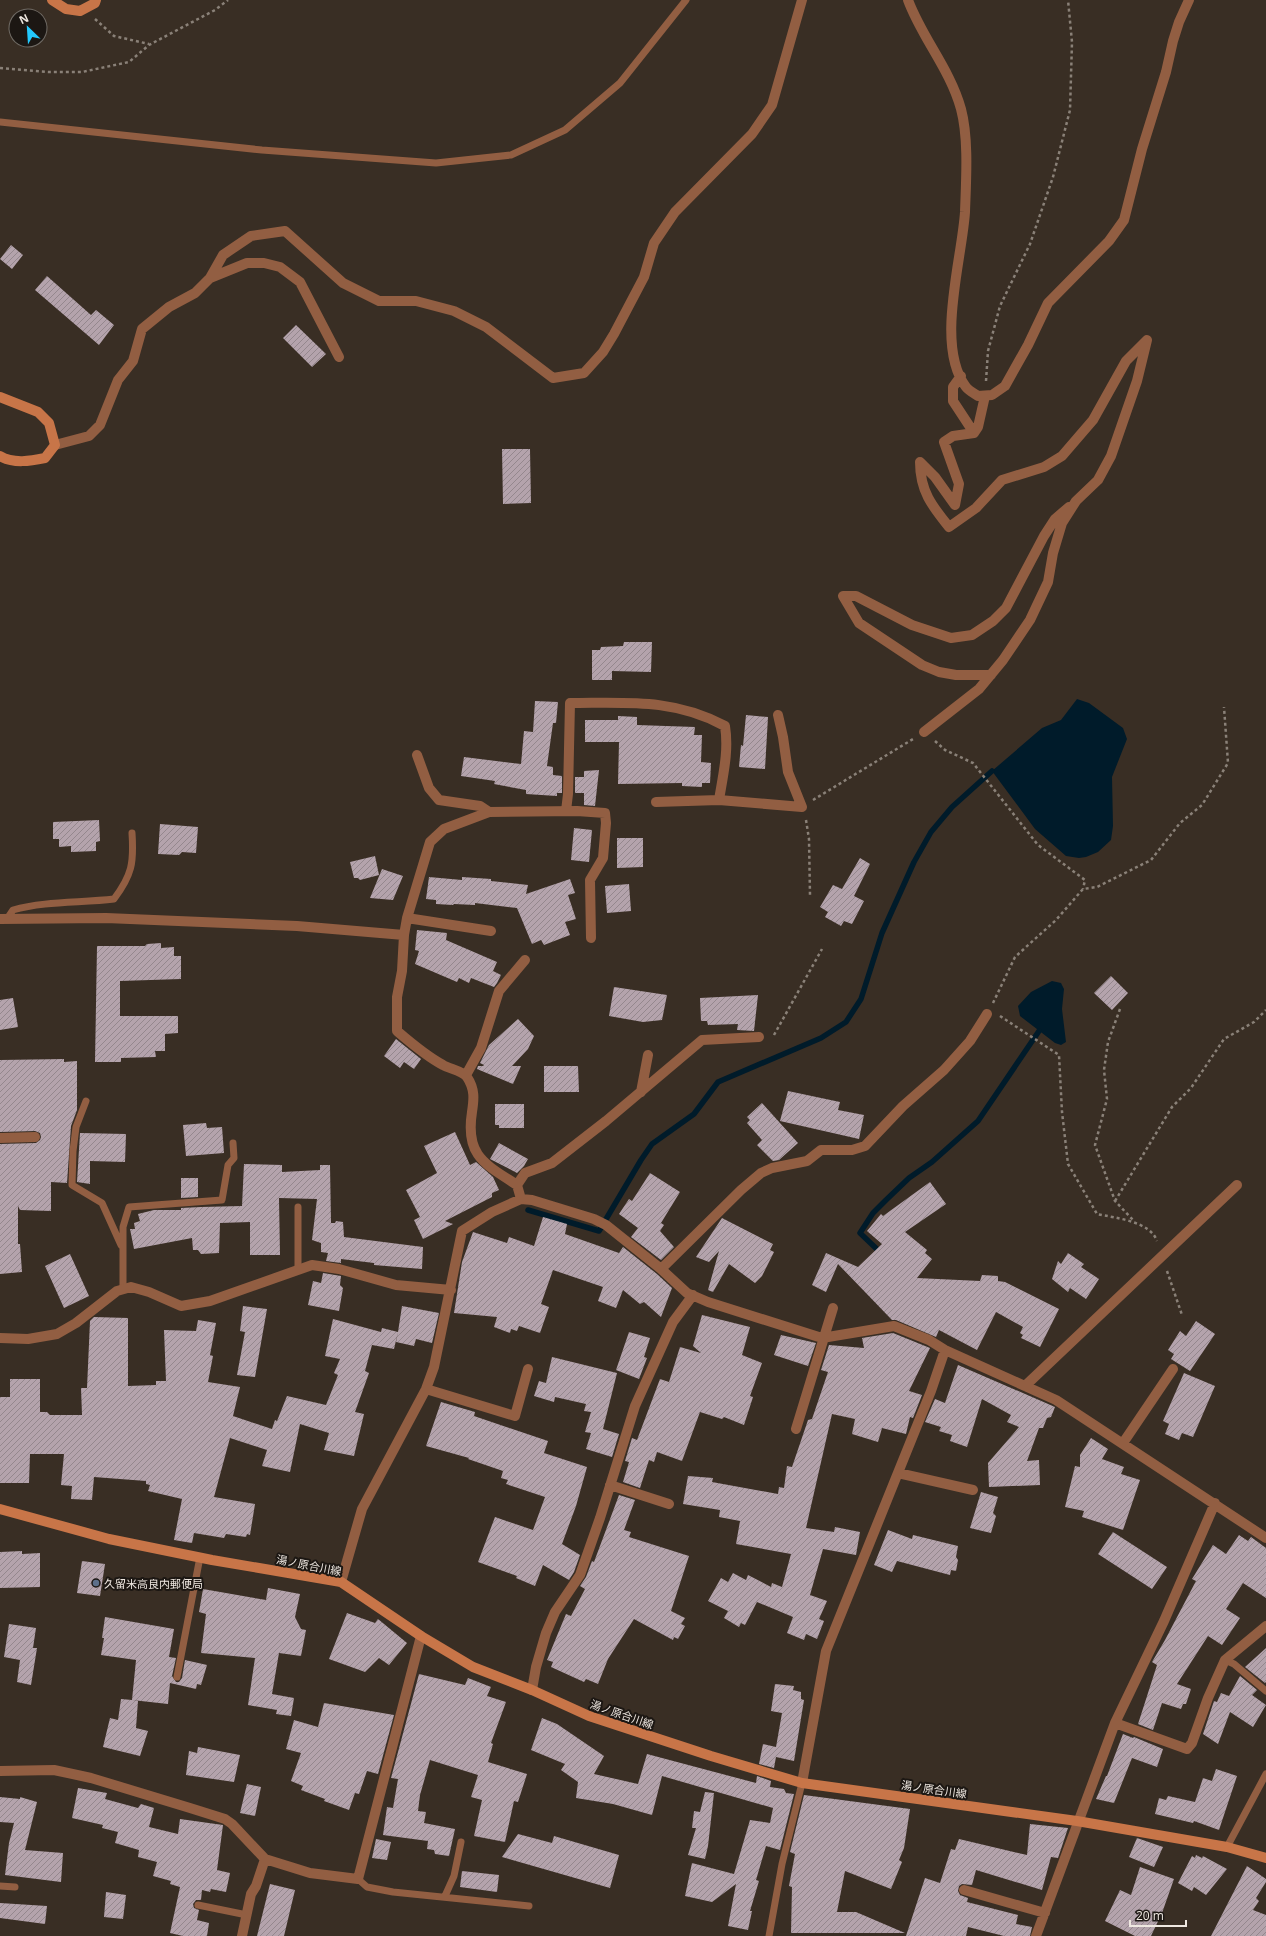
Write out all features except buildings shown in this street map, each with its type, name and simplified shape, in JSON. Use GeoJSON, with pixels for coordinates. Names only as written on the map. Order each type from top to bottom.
{"type":"FeatureCollection","features":[{"type":"Feature","properties":{"kind":"main road"},"geometry":{"type":"LineString","coordinates":[[52,0],[66,9],[80,11],[95,3],[96,0]]}},
{"type":"Feature","properties":{"kind":"main road"},"geometry":{"type":"LineString","coordinates":[[0,397],[38,412],[49,423],[55,445],[45,458],[31,461],[6,460],[0,456]]}},
{"type":"Feature","properties":{"kind":"main road","name":"湯ノ原合川線"},"geometry":{"type":"LineString","coordinates":[[0,1509],[109,1539],[341,1582],[421,1636],[474,1667],[532,1690],[589,1716],[711,1756],[802,1783],[1077,1821],[1227,1847],[1266,1858]]}},
{"type":"Feature","properties":{"kind":"street"},"geometry":{"type":"LineString","coordinates":[[55,445],[89,436],[100,425],[118,380],[133,361],[142,329],[169,307],[195,293],[210,278],[223,255],[251,236],[285,231],[343,283],[379,301],[416,301],[454,311],[486,327],[553,378],[584,373],[603,352],[614,334],[644,277],[654,243],[675,212],[752,134],[772,105],[802,0]]}},
{"type":"Feature","properties":{"kind":"street"},"geometry":{"type":"LineString","coordinates":[[908,0],[915,18],[948,75],[961,109],[965,144],[965,212],[950,320],[954,361],[966,387],[978,396],[992,394],[1004,386],[1028,346],[1048,303],[1109,241],[1124,220],[1142,149],[1166,72],[1173,41],[1179,22],[1189,0]]}},
{"type":"Feature","properties":{"kind":"street"},"geometry":{"type":"LineString","coordinates":[[210,278],[247,263],[264,263],[280,268],[300,282],[339,357]]}},
{"type":"Feature","properties":{"kind":"street"},"geometry":{"type":"LineString","coordinates":[[985,396],[978,427],[974,433],[953,436],[944,442],[958,484],[955,505],[935,477],[920,462],[920,478],[932,506],[949,527],[976,508],[1002,480],[1044,468],[1062,456],[1093,420],[1126,361],[1146,340],[1137,381],[1110,456],[1098,480],[1055,519],[1006,608],[994,621],[972,635],[951,638],[912,625],[856,596],[844,596],[859,623],[922,665],[939,672],[956,675],[991,674]]}},
{"type":"Feature","properties":{"kind":"street"},"geometry":{"type":"LineString","coordinates":[[961,376],[953,387],[953,401],[974,433]]}},
{"type":"Feature","properties":{"kind":"street"},"geometry":{"type":"LineString","coordinates":[[924,732],[979,689],[1030,620],[1048,582],[1053,552],[1062,523],[1076,501]]}},
{"type":"Feature","properties":{"kind":"street"},"geometry":{"type":"LineString","coordinates":[[566,811],[568,794],[570,704],[653,703],[697,714],[725,726],[726,756],[719,800]]}},
{"type":"Feature","properties":{"kind":"street"},"geometry":{"type":"LineString","coordinates":[[656,802],[719,800],[802,808],[788,772],[778,715]]}},
{"type":"Feature","properties":{"kind":"street"},"geometry":{"type":"LineString","coordinates":[[417,755],[429,788],[439,800],[480,806],[489,812]]}},
{"type":"Feature","properties":{"kind":"street"},"geometry":{"type":"LineString","coordinates":[[521,1199],[517,1185],[488,1166],[477,1154],[471,1141],[470,1122],[474,1098],[472,1085],[466,1075],[442,1065],[397,1031],[397,997],[402,972],[404,935],[407,918],[430,842],[444,829],[489,812],[566,811],[605,814],[606,823],[603,858],[590,880],[591,938]]}},
{"type":"Feature","properties":{"kind":"street"},"geometry":{"type":"LineString","coordinates":[[4,919],[106,918],[297,926],[404,935]]}},
{"type":"Feature","properties":{"kind":"street"},"geometry":{"type":"LineString","coordinates":[[407,918],[491,931]]}},
{"type":"Feature","properties":{"kind":"street"},"geometry":{"type":"LineString","coordinates":[[466,1075],[481,1048],[499,991],[525,960]]}},
{"type":"Feature","properties":{"kind":"street"},"geometry":{"type":"LineString","coordinates":[[661,1269],[741,1190],[761,1173],[772,1168],[807,1161],[821,1150],[852,1150],[865,1146],[903,1106],[944,1070],[970,1041],[988,1012]]}},
{"type":"Feature","properties":{"kind":"street"},"geometry":{"type":"LineString","coordinates":[[517,1185],[525,1173],[552,1163],[641,1092],[702,1040],[759,1037]]}},
{"type":"Feature","properties":{"kind":"street"},"geometry":{"type":"LineString","coordinates":[[641,1092],[648,1055]]}},
{"type":"Feature","properties":{"kind":"street"},"geometry":{"type":"LineString","coordinates":[[0,1138],[35,1137]]}},
{"type":"Feature","properties":{"kind":"street"},"geometry":{"type":"LineString","coordinates":[[1025,1386],[1236,1185]]}},
{"type":"Feature","properties":{"kind":"street"},"geometry":{"type":"LineString","coordinates":[[341,1582],[362,1509],[426,1389],[434,1367],[451,1290],[462,1230],[492,1212],[521,1199],[561,1209],[606,1225],[661,1269],[687,1293],[708,1302],[824,1338],[894,1326],[929,1340],[945,1350],[1056,1400],[1215,1503],[1266,1538]]}},
{"type":"Feature","properties":{"kind":"street"},"geometry":{"type":"LineString","coordinates":[[0,1338],[28,1339],[57,1334],[76,1323],[116,1291],[131,1287],[181,1306],[210,1301],[312,1265],[332,1268],[396,1285],[451,1290]]}},
{"type":"Feature","properties":{"kind":"street"},"geometry":{"type":"LineString","coordinates":[[532,1690],[536,1667],[546,1633],[555,1612],[580,1575],[635,1406],[674,1322],[693,1295]]}},
{"type":"Feature","properties":{"kind":"street"},"geometry":{"type":"LineString","coordinates":[[796,1429],[833,1308]]}},
{"type":"Feature","properties":{"kind":"street"},"geometry":{"type":"LineString","coordinates":[[802,1783],[826,1651],[945,1350]]}},
{"type":"Feature","properties":{"kind":"street"},"geometry":{"type":"LineString","coordinates":[[426,1389],[515,1416],[528,1369]]}},
{"type":"Feature","properties":{"kind":"street"},"geometry":{"type":"LineString","coordinates":[[1123,1443],[1173,1369]]}},
{"type":"Feature","properties":{"kind":"street"},"geometry":{"type":"LineString","coordinates":[[898,1472],[973,1490]]}},
{"type":"Feature","properties":{"kind":"street"},"geometry":{"type":"LineString","coordinates":[[610,1485],[669,1504]]}},
{"type":"Feature","properties":{"kind":"street"},"geometry":{"type":"LineString","coordinates":[[1036,1936],[1077,1821],[1115,1723],[1164,1621],[1215,1503]]}},
{"type":"Feature","properties":{"kind":"street"},"geometry":{"type":"LineString","coordinates":[[1115,1723],[1187,1749],[1192,1743],[1225,1660],[1266,1626]]}},
{"type":"Feature","properties":{"kind":"street"},"geometry":{"type":"LineString","coordinates":[[0,1771],[54,1770],[91,1778],[217,1816],[232,1824],[265,1859],[310,1874],[358,1879],[421,1636]]}},
{"type":"Feature","properties":{"kind":"street"},"geometry":{"type":"LineString","coordinates":[[242,1936],[251,1894],[256,1886],[265,1859]]}},
{"type":"Feature","properties":{"kind":"street"},"geometry":{"type":"LineString","coordinates":[[964,1890],[1045,1913]]}},
{"type":"Feature","properties":{"kind":"lane"},"geometry":{"type":"LineString","coordinates":[[0,122],[262,150],[436,163],[511,155],[565,130],[620,83],[686,0]]}},
{"type":"Feature","properties":{"kind":"lane"},"geometry":{"type":"LineString","coordinates":[[4,919],[13,910],[30,905],[86,903],[114,899],[127,882],[134,855],[132,833]]}},
{"type":"Feature","properties":{"kind":"lane"},"geometry":{"type":"LineString","coordinates":[[86,1101],[76,1127],[73,1150],[72,1185],[102,1203],[122,1247]]}},
{"type":"Feature","properties":{"kind":"lane"},"geometry":{"type":"LineString","coordinates":[[123,1289],[123,1227],[129,1207],[222,1200],[228,1165],[234,1158],[233,1143]]}},
{"type":"Feature","properties":{"kind":"lane"},"geometry":{"type":"LineString","coordinates":[[298,1207],[298,1270]]}},
{"type":"Feature","properties":{"kind":"lane"},"geometry":{"type":"LineString","coordinates":[[177,1677],[200,1557]]}},
{"type":"Feature","properties":{"kind":"lane"},"geometry":{"type":"LineString","coordinates":[[1225,1660],[1234,1664],[1266,1691]]}},
{"type":"Feature","properties":{"kind":"lane"},"geometry":{"type":"LineString","coordinates":[[1227,1847],[1266,1774]]}},
{"type":"Feature","properties":{"kind":"lane"},"geometry":{"type":"LineString","coordinates":[[768,1936],[782,1864],[802,1783]]}},
{"type":"Feature","properties":{"kind":"lane"},"geometry":{"type":"LineString","coordinates":[[445,1896],[454,1876],[462,1842]]}},
{"type":"Feature","properties":{"kind":"lane"},"geometry":{"type":"LineString","coordinates":[[358,1879],[367,1887],[393,1892],[445,1896],[529,1906]]}},
{"type":"Feature","properties":{"kind":"lane"},"geometry":{"type":"LineString","coordinates":[[0,1886],[15,1887]]}},
{"type":"Feature","properties":{"kind":"lane"},"geometry":{"type":"LineString","coordinates":[[198,1905],[247,1915]]}},
{"type":"Feature","properties":{"kind":"path"},"geometry":{"type":"LineString","coordinates":[[0,68],[49,72],[82,72],[129,62],[149,45],[214,10],[228,0]]}},
{"type":"Feature","properties":{"kind":"path"},"geometry":{"type":"LineString","coordinates":[[985,396],[988,351],[1000,306],[1030,244],[1053,177],[1070,110],[1072,42],[1068,0]]}},
{"type":"Feature","properties":{"kind":"path"},"geometry":{"type":"LineString","coordinates":[[86,8],[98,24],[114,36],[149,45]]}},
{"type":"Feature","properties":{"kind":"path"},"geometry":{"type":"LineString","coordinates":[[1083,889],[1097,886],[1151,860],[1180,823],[1202,805],[1228,763],[1224,707]]}},
{"type":"Feature","properties":{"kind":"path"},"geometry":{"type":"LineString","coordinates":[[810,895],[809,839],[805,814],[802,808],[924,732],[945,750],[973,762],[1038,845],[1085,880],[1083,889],[1056,920],[1015,957],[988,1012],[1059,1055],[1062,1112],[1068,1164],[1097,1214],[1134,1221]]}},
{"type":"Feature","properties":{"kind":"path"},"geometry":{"type":"LineString","coordinates":[[759,1037],[772,1038],[822,949]]}},
{"type":"Feature","properties":{"kind":"path"},"geometry":{"type":"LineString","coordinates":[[1120,1009],[1108,1042],[1104,1070],[1107,1099],[1095,1144],[1115,1201],[1134,1221],[1155,1236],[1182,1315]]}},
{"type":"Feature","properties":{"kind":"path"},"geometry":{"type":"LineString","coordinates":[[1115,1201],[1172,1107],[1192,1088],[1224,1039],[1254,1022],[1266,1010]]}},
{"type":"Feature","properties":{"kind":"water"},"geometry":{"type":"Polygon","coordinates":[[[1077,699],[1089,703],[1123,728],[1127,739],[1112,777],[1113,826],[1111,840],[1098,852],[1079,858],[1066,856],[1035,829],[992,771],[1042,728],[1061,720],[1077,699]]]}},
{"type":"Feature","properties":{"kind":"water"},"geometry":{"type":"Polygon","coordinates":[[[1052,981],[1061,983],[1064,989],[1062,1009],[1066,1042],[1061,1045],[1055,1043],[1020,1016],[1018,1006],[1031,992],[1052,981]]]}},
{"type":"Feature","properties":{"kind":"waterway"},"geometry":{"type":"LineString","coordinates":[[528,1210],[599,1231],[652,1144],[694,1114],[718,1082],[821,1038],[846,1022],[861,999],[882,933],[914,862],[931,832],[952,807],[992,771]]}},
{"type":"Feature","properties":{"kind":"waterway"},"geometry":{"type":"LineString","coordinates":[[882,1254],[860,1233],[873,1213],[909,1178],[932,1162],[978,1121],[1039,1031]]}},
{"type":"Feature","properties":{"kind":"place","name":"久留米高良内郵便局"},"geometry":{"type":"Point","coordinates":[96,1583]}}]}
